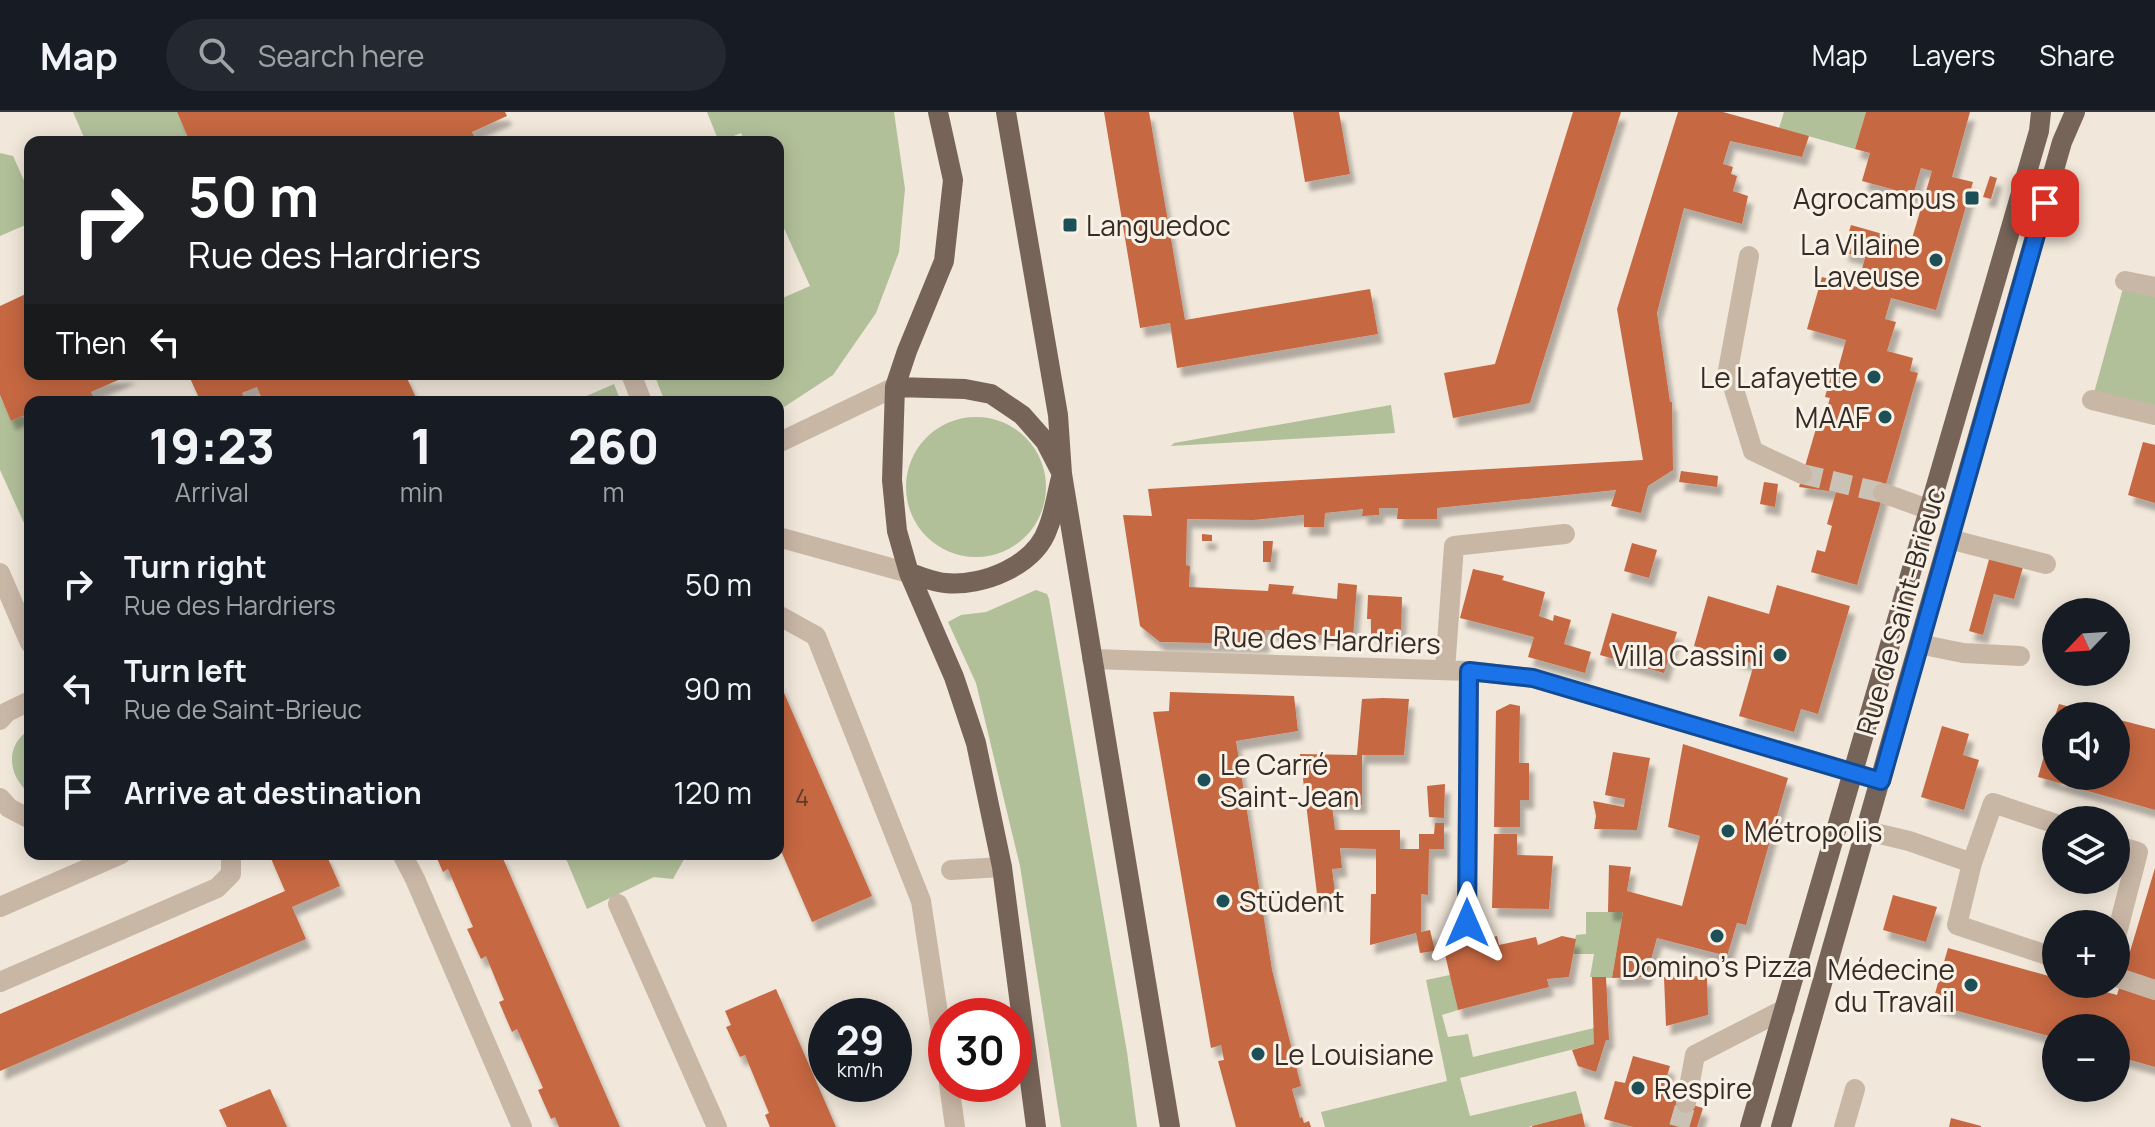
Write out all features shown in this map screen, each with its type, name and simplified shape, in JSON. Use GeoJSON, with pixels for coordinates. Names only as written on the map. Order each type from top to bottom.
{"type":"FeatureCollection","features":[{"type":"Feature","properties":{"kind":"main road"},"geometry":{"type":"LineString","coordinates":[[938,112],[953,180],[944,261],[895,387],[892,480],[897,531],[909,573],[954,677],[976,743],[1002,867],[1036,1127]]}},
{"type":"Feature","properties":{"kind":"main road"},"geometry":{"type":"LineString","coordinates":[[1006,112],[1058,415],[1062,474],[1170,1127]]}},
{"type":"Feature","properties":{"kind":"main road","name":"Rue de Saint-Brieuc"},"geometry":{"type":"LineString","coordinates":[[1750,1127],[1855,773],[2039,131],[2041,112]]}},
{"type":"Feature","properties":{"kind":"main road","name":"Rue de Saint-Brieuc"},"geometry":{"type":"LineString","coordinates":[[1781,1127],[2062,142],[2075,112]]}},
{"type":"Feature","properties":{"kind":"main road"},"geometry":{"type":"LineString","coordinates":[[895,387],[965,389],[991,394],[1022,415],[1045,441],[1062,474],[1048,531],[1026,558],[998,574],[967,583],[943,583],[909,573]]}},
{"type":"Feature","properties":{"kind":"street"},"geometry":{"type":"LineString","coordinates":[[1749,256],[1728,370],[1753,451],[1802,474]]}},
{"type":"Feature","properties":{"kind":"street"},"geometry":{"type":"LineString","coordinates":[[2125,281],[2155,287]]}},
{"type":"Feature","properties":{"kind":"street"},"geometry":{"type":"LineString","coordinates":[[784,440],[895,387]]}},
{"type":"Feature","properties":{"kind":"street"},"geometry":{"type":"LineString","coordinates":[[2092,400],[2155,415]]}},
{"type":"Feature","properties":{"kind":"street"},"geometry":{"type":"LineString","coordinates":[[1883,493],[1930,510]]}},
{"type":"Feature","properties":{"kind":"street"},"geometry":{"type":"LineString","coordinates":[[1445,670],[1454,546],[1565,534]]}},
{"type":"Feature","properties":{"kind":"street"},"geometry":{"type":"LineString","coordinates":[[784,539],[909,573]]}},
{"type":"Feature","properties":{"kind":"street"},"geometry":{"type":"LineString","coordinates":[[1949,539],[2046,564]]}},
{"type":"Feature","properties":{"kind":"street"},"geometry":{"type":"LineString","coordinates":[[0,573],[24,629]]}},
{"type":"Feature","properties":{"kind":"street"},"geometry":{"type":"LineString","coordinates":[[784,618],[816,636],[921,901],[936,998]]}},
{"type":"Feature","properties":{"kind":"street"},"geometry":{"type":"LineString","coordinates":[[1919,644],[1963,653],[2020,656]]}},
{"type":"Feature","properties":{"kind":"street","name":"Rue des Hardriers"},"geometry":{"type":"LineString","coordinates":[[1092,659],[1469,671],[1533,678],[1881,781]]}},
{"type":"Feature","properties":{"kind":"street"},"geometry":{"type":"LineString","coordinates":[[1467,923],[1469,671]]}},
{"type":"Feature","properties":{"kind":"street"},"geometry":{"type":"LineString","coordinates":[[0,720],[7,712],[24,704]]}},
{"type":"Feature","properties":{"kind":"street"},"geometry":{"type":"LineString","coordinates":[[0,798],[9,808],[24,816]]}},
{"type":"Feature","properties":{"kind":"street"},"geometry":{"type":"LineString","coordinates":[[2042,819],[1993,803],[1972,863],[1957,925],[2042,953]]}},
{"type":"Feature","properties":{"kind":"street"},"geometry":{"type":"LineString","coordinates":[[0,822],[24,820]]}},
{"type":"Feature","properties":{"kind":"street"},"geometry":{"type":"LineString","coordinates":[[1867,831],[1909,841],[1972,863]]}},
{"type":"Feature","properties":{"kind":"street"},"geometry":{"type":"LineString","coordinates":[[2130,849],[2138,852],[2130,883]]}},
{"type":"Feature","properties":{"kind":"street"},"geometry":{"type":"LineString","coordinates":[[0,907],[107,860]]}},
{"type":"Feature","properties":{"kind":"street"},"geometry":{"type":"LineString","coordinates":[[0,982],[217,888],[231,874],[231,860]]}},
{"type":"Feature","properties":{"kind":"street"},"geometry":{"type":"LineString","coordinates":[[405,860],[522,1127]]}},
{"type":"Feature","properties":{"kind":"street"},"geometry":{"type":"LineString","coordinates":[[951,870],[1002,867]]}},
{"type":"Feature","properties":{"kind":"street"},"geometry":{"type":"LineString","coordinates":[[618,904],[717,1127]]}},
{"type":"Feature","properties":{"kind":"street"},"geometry":{"type":"LineString","coordinates":[[2130,982],[2155,990]]}},
{"type":"Feature","properties":{"kind":"street"},"geometry":{"type":"LineString","coordinates":[[1686,1103],[1695,1055],[1785,1009]]}},
{"type":"Feature","properties":{"kind":"street"},"geometry":{"type":"LineString","coordinates":[[1844,1127],[1855,1089]]}},
{"type":"Feature","properties":{"kind":"street"},"geometry":{"type":"LineString","coordinates":[[952,1102],[955,1127]]}},
{"type":"Feature","properties":{"kind":"green space"},"geometry":{"type":"Polygon","coordinates":[[[73,112],[177,112],[188,136],[83,136],[73,112]]]}},
{"type":"Feature","properties":{"kind":"green space"},"geometry":{"type":"Polygon","coordinates":[[[707,112],[894,112],[905,189],[899,252],[876,313],[833,375],[784,407],[784,396],[663,396],[656,380],[784,380],[784,297],[810,286],[784,228],[784,136],[742,136],[741,133],[717,136],[707,112]]]}},
{"type":"Feature","properties":{"kind":"green space"},"geometry":{"type":"Polygon","coordinates":[[[1784,112],[1866,112],[1855,149],[1779,128],[1784,112]]]}},
{"type":"Feature","properties":{"kind":"green space"},"geometry":{"type":"Polygon","coordinates":[[[0,153],[13,156],[24,180],[24,226],[0,236],[0,153]]]}},
{"type":"Feature","properties":{"kind":"green space"},"geometry":{"type":"Polygon","coordinates":[[[2125,281],[2155,287],[2155,415],[2092,400],[2125,281]]]}},
{"type":"Feature","properties":{"kind":"green space"},"geometry":{"type":"Polygon","coordinates":[[[614,384],[619,396],[587,396],[614,384]]]}},
{"type":"Feature","properties":{"kind":"green space"},"geometry":{"type":"Polygon","coordinates":[[[0,395],[11,421],[24,418],[24,523],[0,470],[0,395]]]}},
{"type":"Feature","properties":{"kind":"green space"},"geometry":{"type":"Polygon","coordinates":[[[1391,405],[1395,433],[1171,446],[1174,443],[1391,405]]]}},
{"type":"Feature","properties":{"kind":"green space"},"geometry":{"type":"Polygon","coordinates":[[[976,417],[1003,422],[1026,437],[1041,460],[1046,487],[1041,514],[1026,537],[1003,552],[976,557],[949,552],[926,537],[911,514],[906,487],[911,460],[926,437],[949,422],[976,417]]]}},
{"type":"Feature","properties":{"kind":"green space"},"geometry":{"type":"Polygon","coordinates":[[[1036,590],[1047,594],[1049,599],[1127,1052],[1137,1127],[1061,1127],[1020,866],[976,683],[948,622],[961,615],[986,612],[1036,590]]]}},
{"type":"Feature","properties":{"kind":"green space"},"geometry":{"type":"Polygon","coordinates":[[[24,734],[24,788],[13,770],[12,761],[16,744],[24,734]]]}},
{"type":"Feature","properties":{"kind":"green space"},"geometry":{"type":"Polygon","coordinates":[[[567,860],[684,860],[673,879],[654,877],[587,909],[567,860]]]}},
{"type":"Feature","properties":{"kind":"green space"},"geometry":{"type":"Polygon","coordinates":[[[1586,912],[1623,912],[1612,978],[1590,977],[1594,954],[1573,954],[1576,935],[1586,934],[1586,912]]]}},
{"type":"Feature","properties":{"kind":"green space"},"geometry":{"type":"Polygon","coordinates":[[[1450,975],[1458,1010],[1442,1015],[1448,1037],[1468,1034],[1473,1057],[1594,1028],[1594,1044],[1460,1078],[1470,1116],[1576,1091],[1582,1113],[1528,1127],[1325,1127],[1321,1112],[1447,1081],[1426,980],[1450,975]]]}},
{"type":"Feature","properties":{"kind":"building"},"geometry":{"type":"Polygon","coordinates":[[[177,112],[505,112],[507,116],[472,132],[474,136],[187,136],[177,112]]]}},
{"type":"Feature","properties":{"kind":"building"},"geometry":{"type":"Polygon","coordinates":[[[1104,112],[1149,112],[1185,320],[1370,289],[1378,334],[1177,368],[1170,323],[1140,328],[1104,112]]]}},
{"type":"Feature","properties":{"kind":"building"},"geometry":{"type":"Polygon","coordinates":[[[1293,112],[1339,112],[1350,174],[1305,182],[1293,112]]]}},
{"type":"Feature","properties":{"kind":"building"},"geometry":{"type":"Polygon","coordinates":[[[1573,112],[1621,112],[1530,403],[1453,418],[1444,373],[1495,364],[1573,112]]]}},
{"type":"Feature","properties":{"kind":"building"},"geometry":{"type":"Polygon","coordinates":[[[1678,112],[1723,112],[1809,136],[1802,157],[1730,141],[1723,164],[1733,167],[1731,174],[1737,176],[1733,191],[1748,196],[1742,224],[1684,208],[1657,313],[1672,402],[1673,470],[1648,486],[1641,513],[1611,506],[1616,490],[1437,508],[1437,519],[1397,519],[1398,508],[1379,508],[1379,515],[1362,516],[1363,509],[1325,513],[1324,527],[1304,527],[1304,515],[1253,520],[1187,519],[1189,587],[1268,591],[1269,584],[1294,586],[1292,594],[1337,599],[1338,583],[1357,585],[1353,638],[1265,630],[1264,644],[1160,642],[1140,626],[1123,515],[1152,516],[1148,489],[1643,460],[1617,309],[1678,112]]]}},
{"type":"Feature","properties":{"kind":"building"},"geometry":{"type":"Polygon","coordinates":[[[1866,112],[1970,112],[1952,177],[1973,182],[1936,310],[1891,298],[1885,319],[1896,322],[1887,351],[1913,358],[1910,371],[1918,373],[1857,585],[1811,572],[1817,550],[1825,552],[1832,526],[1827,524],[1836,492],[1799,487],[1817,425],[1822,426],[1830,398],[1825,397],[1833,368],[1838,369],[1846,340],[1807,329],[1822,277],[1857,287],[1865,258],[1843,252],[1851,225],[1911,242],[1932,171],[1921,168],[1913,195],[1862,181],[1870,153],[1855,149],[1866,112]]]}},
{"type":"Feature","properties":{"kind":"building"},"geometry":{"type":"Polygon","coordinates":[[[1990,176],[1997,178],[1991,199],[1983,197],[1990,176]]]}},
{"type":"Feature","properties":{"kind":"building"},"geometry":{"type":"Polygon","coordinates":[[[24,295],[24,380],[118,380],[91,392],[93,396],[24,396],[24,416],[11,421],[0,395],[0,306],[24,295]]]}},
{"type":"Feature","properties":{"kind":"building"},"geometry":{"type":"Polygon","coordinates":[[[191,380],[408,380],[415,396],[261,396],[257,387],[242,393],[243,396],[198,396],[191,380]]]}},
{"type":"Feature","properties":{"kind":"building"},"geometry":{"type":"Polygon","coordinates":[[[2143,442],[2155,445],[2155,503],[2128,495],[2143,442]]]}},
{"type":"Feature","properties":{"kind":"building"},"geometry":{"type":"Polygon","coordinates":[[[1681,471],[1718,476],[1717,487],[1679,482],[1681,471]]]}},
{"type":"Feature","properties":{"kind":"building"},"geometry":{"type":"Polygon","coordinates":[[[1764,482],[1778,484],[1775,507],[1760,504],[1764,482]]]}},
{"type":"Feature","properties":{"kind":"building"},"geometry":{"type":"Polygon","coordinates":[[[1202,534],[1212,535],[1212,541],[1202,541],[1202,534]]]}},
{"type":"Feature","properties":{"kind":"building"},"geometry":{"type":"Polygon","coordinates":[[[1263,541],[1273,541],[1271,562],[1263,562],[1263,541]]]}},
{"type":"Feature","properties":{"kind":"building"},"geometry":{"type":"Polygon","coordinates":[[[1632,543],[1657,550],[1649,578],[1624,571],[1632,543]]]}},
{"type":"Feature","properties":{"kind":"building"},"geometry":{"type":"Polygon","coordinates":[[[1990,556],[2023,567],[2014,599],[1994,594],[1983,635],[1969,631],[1990,556]]]}},
{"type":"Feature","properties":{"kind":"building"},"geometry":{"type":"Polygon","coordinates":[[[1473,569],[1504,576],[1502,580],[1545,592],[1539,616],[1553,621],[1554,615],[1571,620],[1564,644],[1591,652],[1585,673],[1528,657],[1534,637],[1460,618],[1473,569]]]}},
{"type":"Feature","properties":{"kind":"building","name":"Villa Cassini"},"geometry":{"type":"Polygon","coordinates":[[[1777,585],[1850,606],[1818,714],[1801,709],[1794,732],[1739,716],[1754,664],[1694,646],[1708,596],[1769,614],[1777,585]]]}},
{"type":"Feature","properties":{"kind":"building"},"geometry":{"type":"Polygon","coordinates":[[[1368,595],[1402,597],[1401,637],[1371,634],[1371,619],[1367,619],[1368,595]]]}},
{"type":"Feature","properties":{"kind":"building"},"geometry":{"type":"Polygon","coordinates":[[[1612,613],[1677,632],[1664,673],[1600,655],[1612,613]]]}},
{"type":"Feature","properties":{"kind":"building"},"geometry":{"type":"Polygon","coordinates":[[[1170,692],[1294,696],[1298,731],[1236,741],[1272,970],[1301,1086],[1292,1089],[1300,1118],[1304,1123],[1309,1121],[1311,1127],[1236,1127],[1218,1061],[1224,1060],[1221,1045],[1211,1048],[1153,712],[1169,711],[1170,692]]]}},
{"type":"Feature","properties":{"kind":"building"},"geometry":{"type":"Polygon","coordinates":[[[784,693],[872,896],[812,922],[784,858],[784,693]]]}},
{"type":"Feature","properties":{"kind":"building"},"geometry":{"type":"Polygon","coordinates":[[[1362,699],[1409,699],[1404,755],[1362,755],[1362,805],[1324,804],[1332,806],[1335,830],[1400,830],[1400,849],[1419,849],[1419,834],[1434,834],[1435,823],[1444,823],[1444,849],[1429,849],[1428,895],[1421,894],[1421,932],[1430,930],[1435,951],[1420,953],[1416,933],[1370,945],[1371,894],[1376,894],[1376,849],[1340,848],[1342,868],[1332,869],[1336,900],[1318,902],[1300,754],[1357,755],[1362,699]]]}},
{"type":"Feature","properties":{"kind":"building"},"geometry":{"type":"Polygon","coordinates":[[[1510,704],[1520,706],[1519,763],[1529,763],[1529,800],[1520,800],[1520,827],[1494,827],[1496,711],[1510,704]]]}},
{"type":"Feature","properties":{"kind":"building"},"geometry":{"type":"Polygon","coordinates":[[[2130,723],[2155,729],[2155,810],[2084,790],[2130,790],[2130,723]]]}},
{"type":"Feature","properties":{"kind":"building"},"geometry":{"type":"Polygon","coordinates":[[[1942,726],[1969,734],[1963,755],[1979,760],[1964,810],[1921,797],[1942,726]]]}},
{"type":"Feature","properties":{"kind":"building","name":"Métropolis"},"geometry":{"type":"Polygon","coordinates":[[[1683,744],[1788,778],[1746,925],[1737,923],[1727,956],[1657,938],[1646,977],[1612,978],[1623,912],[1608,912],[1609,865],[1631,867],[1627,891],[1682,906],[1700,836],[1668,827],[1683,744]]]}},
{"type":"Feature","properties":{"kind":"building"},"geometry":{"type":"Polygon","coordinates":[[[1613,752],[1650,758],[1637,830],[1594,829],[1596,816],[1593,801],[1624,807],[1625,799],[1605,795],[1613,752]]]}},
{"type":"Feature","properties":{"kind":"building"},"geometry":{"type":"Polygon","coordinates":[[[1445,784],[1444,818],[1429,817],[1427,786],[1445,784]]]}},
{"type":"Feature","properties":{"kind":"building"},"geometry":{"type":"Polygon","coordinates":[[[1494,834],[1517,834],[1517,855],[1553,856],[1549,909],[1492,908],[1494,834]]]}},
{"type":"Feature","properties":{"kind":"building"},"geometry":{"type":"Polygon","coordinates":[[[272,860],[329,860],[340,886],[292,907],[306,939],[0,1071],[0,1014],[285,891],[272,860]]]}},
{"type":"Feature","properties":{"kind":"building"},"geometry":{"type":"Polygon","coordinates":[[[438,860],[504,860],[620,1127],[559,1127],[555,1117],[551,1119],[538,1090],[543,1088],[517,1029],[512,1032],[499,1002],[504,1000],[486,956],[481,959],[467,929],[473,927],[448,869],[443,872],[438,860]]]}},
{"type":"Feature","properties":{"kind":"building"},"geometry":{"type":"Polygon","coordinates":[[[2155,868],[2155,1067],[2130,1060],[2130,1014],[2042,1014],[2042,1034],[1932,1004],[1948,948],[2042,974],[2042,998],[2130,998],[2130,952],[2155,868]]]}},
{"type":"Feature","properties":{"kind":"building"},"geometry":{"type":"Polygon","coordinates":[[[1893,895],[1937,907],[1926,942],[1883,930],[1893,895]]]}},
{"type":"Feature","properties":{"kind":"building"},"geometry":{"type":"Polygon","coordinates":[[[1497,936],[1499,945],[1536,937],[1538,945],[1562,936],[1576,939],[1569,977],[1547,979],[1549,987],[1458,1010],[1444,950],[1497,936]]]}},
{"type":"Feature","properties":{"kind":"building"},"geometry":{"type":"Polygon","coordinates":[[[1707,976],[1708,1015],[1666,1026],[1664,977],[1707,976]]]}},
{"type":"Feature","properties":{"kind":"building"},"geometry":{"type":"Polygon","coordinates":[[[1592,977],[1606,977],[1609,1040],[1606,1040],[1596,1072],[1578,1066],[1572,1050],[1594,1044],[1592,977]]]}},
{"type":"Feature","properties":{"kind":"building"},"geometry":{"type":"Polygon","coordinates":[[[776,989],[808,1063],[808,1102],[825,1102],[836,1127],[770,1127],[765,1115],[769,1113],[745,1055],[740,1057],[726,1027],[731,1025],[725,1011],[776,989]]]}},
{"type":"Feature","properties":{"kind":"building","name":"Respire"},"geometry":{"type":"Polygon","coordinates":[[[1633,1056],[1670,1066],[1662,1093],[1668,1094],[1667,1098],[1703,1108],[1697,1127],[1633,1127],[1604,1119],[1615,1081],[1625,1083],[1633,1056]]]}},
{"type":"Feature","properties":{"kind":"building"},"geometry":{"type":"Polygon","coordinates":[[[270,1089],[287,1127],[227,1127],[219,1110],[270,1089]]]}},
{"type":"Feature","properties":{"kind":"building"},"geometry":{"type":"Polygon","coordinates":[[[1582,1113],[1585,1127],[1532,1127],[1532,1126],[1582,1113]]]}},
{"type":"Feature","properties":{"kind":"building"},"geometry":{"type":"Polygon","coordinates":[[[1951,1118],[1981,1126],[1981,1127],[1949,1127],[1951,1118]]]}},
{"type":"Feature","properties":{"kind":"tunnel"},"geometry":{"type":"LineString","coordinates":[[1802,474],[1883,493]]}},
{"type":"Feature","properties":{"kind":"tunnel"},"geometry":{"type":"LineString","coordinates":[[1679,1127],[1686,1103]]}},
{"type":"Feature","properties":{"kind":"place","name":"Agrocampus"},"geometry":{"type":"Point","coordinates":[1972,198]}},
{"type":"Feature","properties":{"kind":"place","name":"Languedoc"},"geometry":{"type":"Point","coordinates":[1070,225]}},
{"type":"Feature","properties":{"kind":"place","name":"La Vilaine Laveuse"},"geometry":{"type":"Point","coordinates":[1936,260]}},
{"type":"Feature","properties":{"kind":"place","name":"Le Lafayette"},"geometry":{"type":"Point","coordinates":[1874,377]}},
{"type":"Feature","properties":{"kind":"place","name":"MAAF"},"geometry":{"type":"Point","coordinates":[1885,417]}},
{"type":"Feature","properties":{"kind":"place","name":"Villa Cassini"},"geometry":{"type":"Point","coordinates":[1780,655]}},
{"type":"Feature","properties":{"kind":"place","name":"Le Carré Saint-Jean"},"geometry":{"type":"Point","coordinates":[1204,780]}},
{"type":"Feature","properties":{"kind":"place","name":"Métropolis"},"geometry":{"type":"Point","coordinates":[1728,831]}},
{"type":"Feature","properties":{"kind":"place","name":"Stüdent"},"geometry":{"type":"Point","coordinates":[1223,901]}},
{"type":"Feature","properties":{"kind":"place","name":"Domino's Pizza"},"geometry":{"type":"Point","coordinates":[1717,936]}},
{"type":"Feature","properties":{"kind":"place","name":"Médecine du Travail"},"geometry":{"type":"Point","coordinates":[1971,985]}},
{"type":"Feature","properties":{"kind":"place","name":"Le Louisiane"},"geometry":{"type":"Point","coordinates":[1258,1054]}},
{"type":"Feature","properties":{"kind":"place","name":"Respire"},"geometry":{"type":"Point","coordinates":[1638,1088]}},
{"type":"Feature","properties":{"kind":"route"},"geometry":{"type":"LineString","coordinates":[[1467,923],[1469,671],[1533,678],[1881,781],[2045,203]]}}]}
